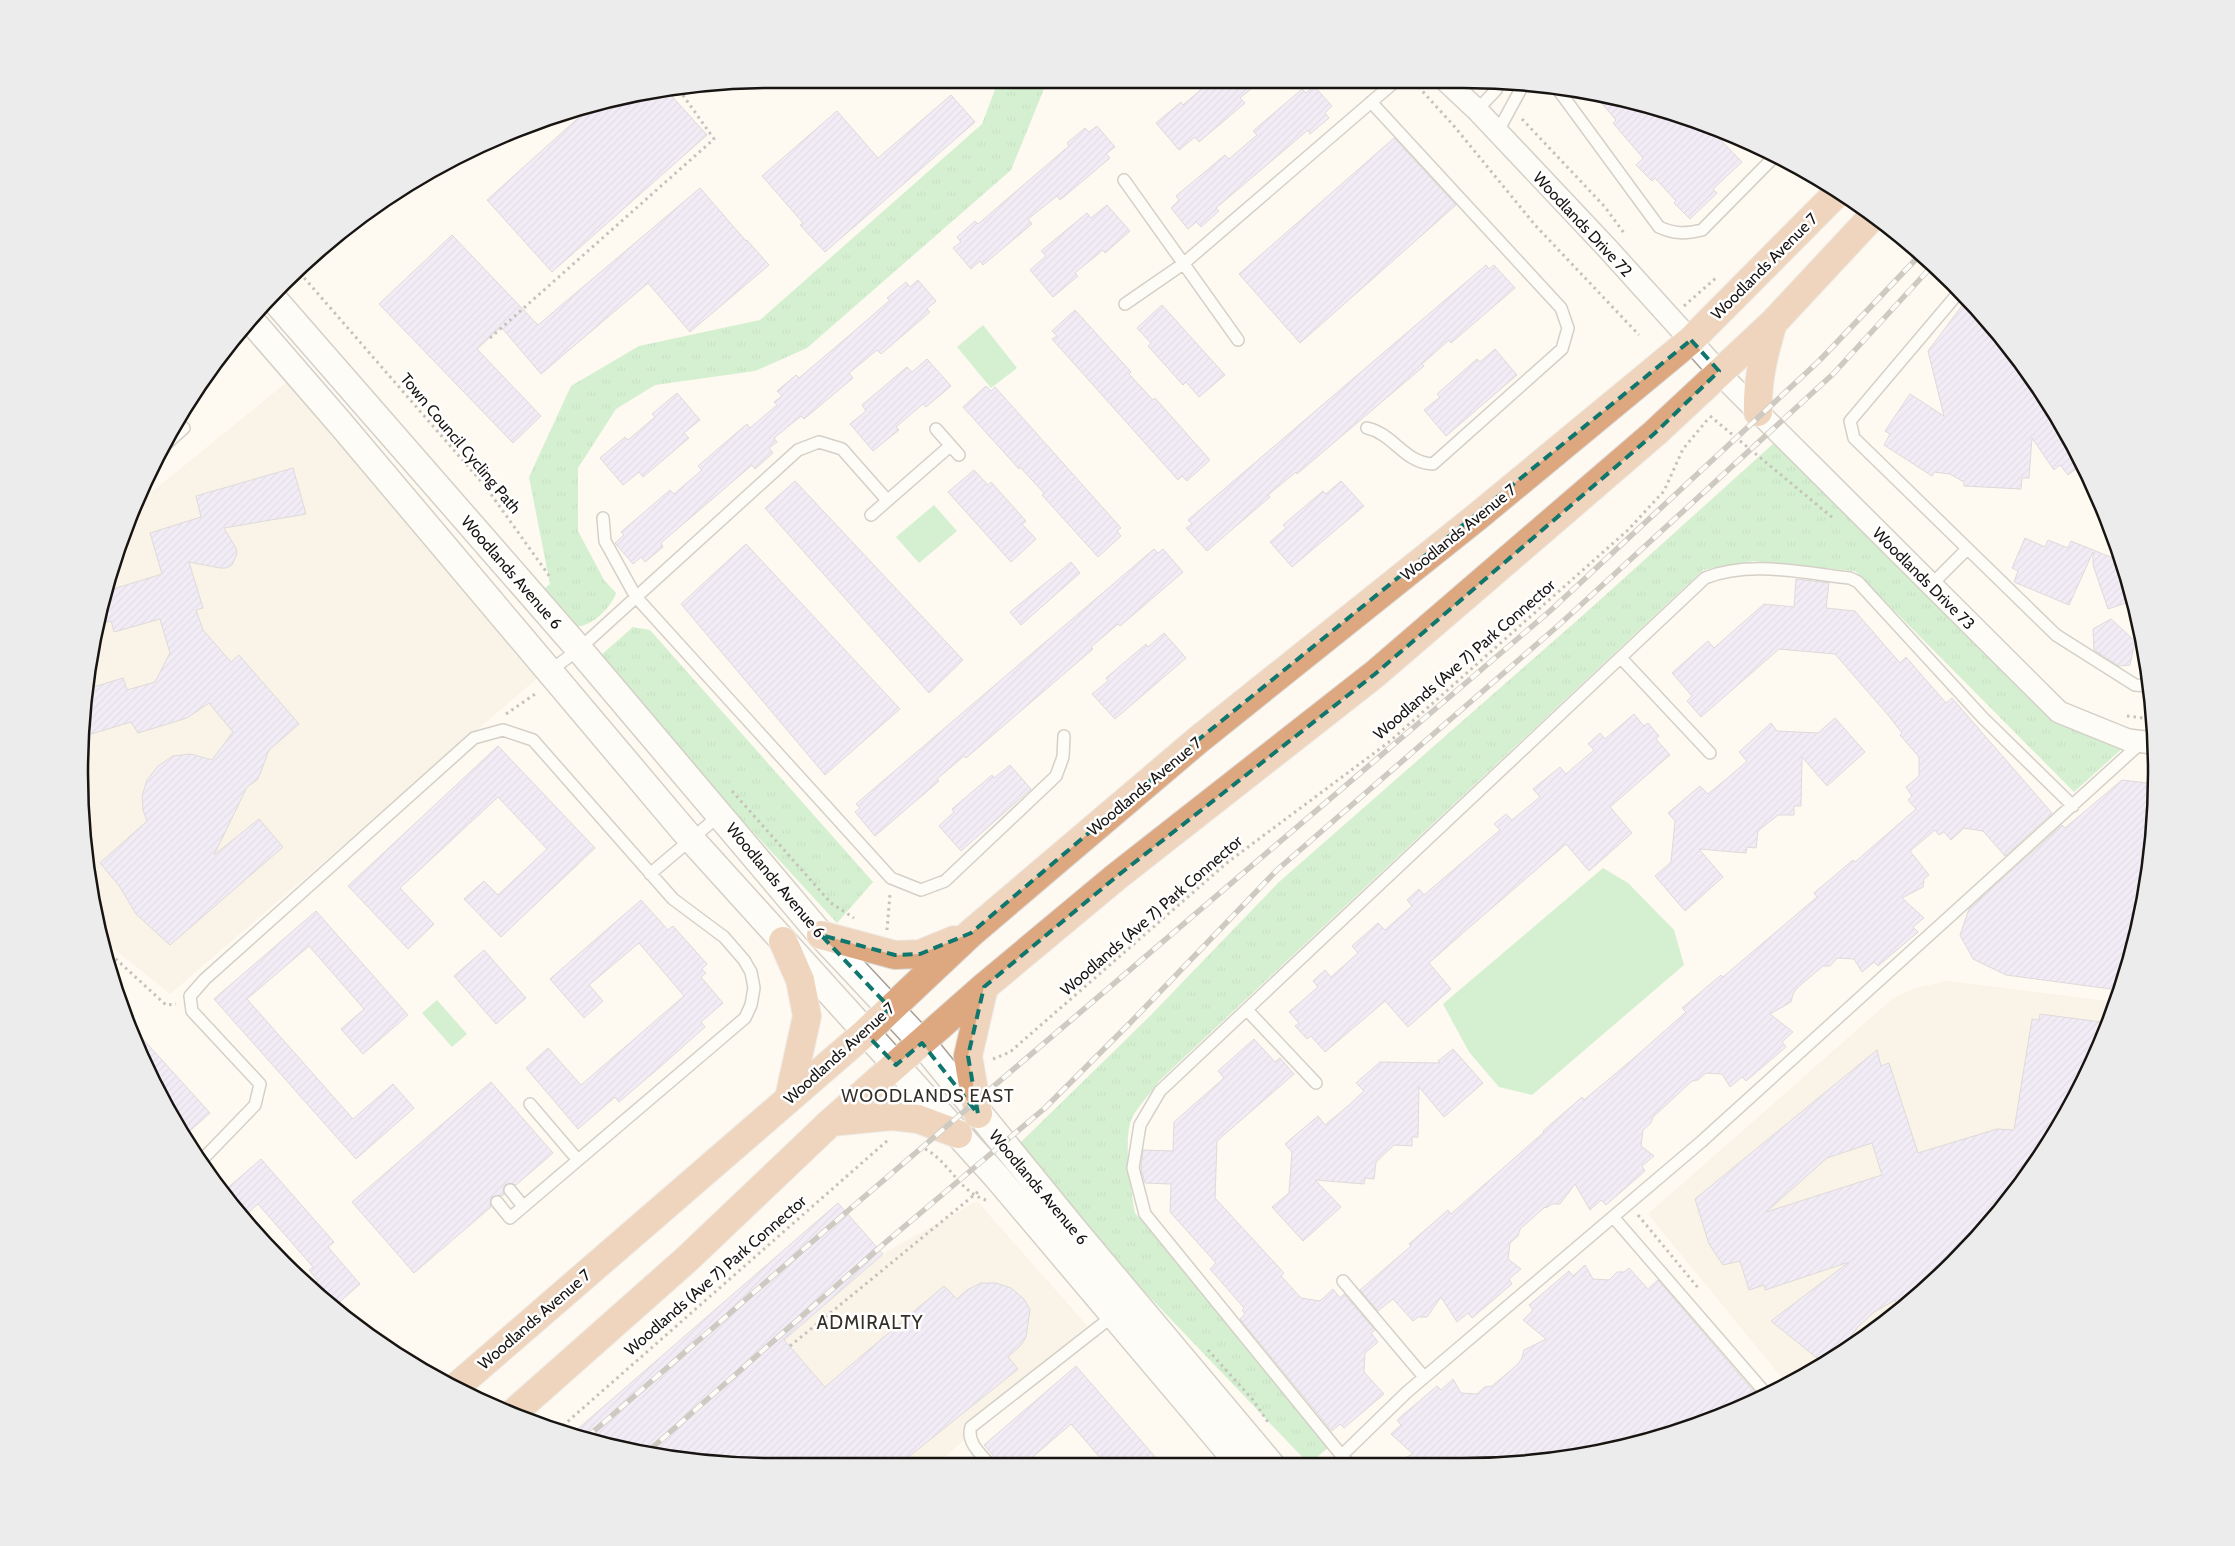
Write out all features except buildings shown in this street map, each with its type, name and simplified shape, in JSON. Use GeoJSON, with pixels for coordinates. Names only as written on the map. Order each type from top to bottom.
{"type":"FeatureCollection","features":[{"type":"Feature","properties":{"kind":"main road","name":"Woodlands Avenue 7"},"geometry":{"type":"LineString","coordinates":[[461,1383],[865,1033],[971,933],[1198,740],[1478,516],[1691,340],[1833,197]]}},
{"type":"Feature","properties":{"kind":"main road"},"geometry":{"type":"LineString","coordinates":[[518,1409],[687,1259],[831,1122],[984,987],[1116,877],[1375,674],[1655,433],[1728,381],[1774,322],[1868,221]]}},
{"type":"Feature","properties":{"kind":"main road"},"geometry":{"type":"LineString","coordinates":[[1758,412],[1757,390],[1759,373],[1774,322]]}},
{"type":"Feature","properties":{"kind":"main road"},"geometry":{"type":"LineString","coordinates":[[821,934],[895,956],[920,954],[971,933]]}},
{"type":"Feature","properties":{"kind":"main road"},"geometry":{"type":"LineString","coordinates":[[783,940],[800,980],[807,1016],[789,1098]]}},
{"type":"Feature","properties":{"kind":"main road"},"geometry":{"type":"LineString","coordinates":[[978,1114],[968,1056],[984,987]]}},
{"type":"Feature","properties":{"kind":"main road"},"geometry":{"type":"LineString","coordinates":[[831,1122],[892,1116],[918,1119],[958,1134]]}},
{"type":"Feature","properties":{"kind":"street","name":"Woodlands Drive 72"},"geometry":{"type":"LineString","coordinates":[[1454,88],[1477,110],[1728,381]]}},
{"type":"Feature","properties":{"kind":"street","name":"Woodlands Avenue 6"},"geometry":{"type":"LineString","coordinates":[[276,301],[579,649],[821,934],[922,1043],[978,1114],[1265,1458]]}},
{"type":"Feature","properties":{"kind":"street","name":"Woodlands Avenue 6"},"geometry":{"type":"LineString","coordinates":[[255,325],[547,679],[996,1176],[1114,1315],[1229,1458]]}},
{"type":"Feature","properties":{"kind":"street","name":"Woodlands Drive 73"},"geometry":{"type":"LineString","coordinates":[[1728,381],[2059,712],[2128,740],[2147,742]]}},
{"type":"Feature","properties":{"kind":"lane"},"geometry":{"type":"LineString","coordinates":[[1125,304],[1182,264],[1387,88]]}},
{"type":"Feature","properties":{"kind":"lane"},"geometry":{"type":"LineString","coordinates":[[1477,110],[1496,89]]}},
{"type":"Feature","properties":{"kind":"lane"},"geometry":{"type":"LineString","coordinates":[[1497,133],[1520,90]]}},
{"type":"Feature","properties":{"kind":"lane"},"geometry":{"type":"LineString","coordinates":[[1561,95],[1659,228],[1672,233],[1687,234],[1702,230],[1770,161]]}},
{"type":"Feature","properties":{"kind":"lane"},"geometry":{"type":"LineString","coordinates":[[1367,428],[1380,432],[1416,461],[1433,464],[1562,349],[1568,328],[1561,308],[1371,102]]}},
{"type":"Feature","properties":{"kind":"lane"},"geometry":{"type":"LineString","coordinates":[[1124,180],[1182,264],[1238,340]]}},
{"type":"Feature","properties":{"kind":"lane"},"geometry":{"type":"LineString","coordinates":[[1955,297],[1850,421],[1854,438],[2056,635],[2135,685],[2142,686]]}},
{"type":"Feature","properties":{"kind":"lane"},"geometry":{"type":"LineString","coordinates":[[177,435],[184,428]]}},
{"type":"Feature","properties":{"kind":"lane"},"geometry":{"type":"LineString","coordinates":[[871,514],[954,451],[936,429]]}},
{"type":"Feature","properties":{"kind":"lane"},"geometry":{"type":"LineString","coordinates":[[547,679],[798,450],[819,442],[842,449],[887,500]]}},
{"type":"Feature","properties":{"kind":"lane"},"geometry":{"type":"LineString","coordinates":[[603,518],[605,541],[636,597],[891,878],[921,890],[945,881],[1056,776],[1063,757],[1064,736]]}},
{"type":"Feature","properties":{"kind":"lane"},"geometry":{"type":"LineString","coordinates":[[1931,585],[1966,549]]}},
{"type":"Feature","properties":{"kind":"lane"},"geometry":{"type":"LineString","coordinates":[[2073,806],[1983,718],[1858,582],[1850,578],[1751,568],[1724,571],[1705,578],[1160,1091],[1140,1125],[1134,1168],[1146,1214],[1341,1456],[1424,1377],[1614,1218],[1701,1142],[2073,806],[2147,743]]}},
{"type":"Feature","properties":{"kind":"lane"},"geometry":{"type":"LineString","coordinates":[[1620,658],[1710,753]]}},
{"type":"Feature","properties":{"kind":"lane"},"geometry":{"type":"LineString","coordinates":[[205,1157],[255,1105],[260,1084],[192,1011],[190,996],[205,979],[474,738],[503,730],[533,740],[673,899],[724,936],[744,960],[751,972],[754,988],[751,1005],[745,1018],[577,1159],[510,1218],[497,1202]]}},
{"type":"Feature","properties":{"kind":"lane"},"geometry":{"type":"LineString","coordinates":[[650,874],[720,814]]}},
{"type":"Feature","properties":{"kind":"lane"},"geometry":{"type":"LineString","coordinates":[[1247,1010],[1316,1083]]}},
{"type":"Feature","properties":{"kind":"lane"},"geometry":{"type":"LineString","coordinates":[[530,1104],[577,1159]]}},
{"type":"Feature","properties":{"kind":"lane"},"geometry":{"type":"LineString","coordinates":[[510,1190],[523,1206]]}},
{"type":"Feature","properties":{"kind":"lane"},"geometry":{"type":"LineString","coordinates":[[1614,1218],[1762,1389]]}},
{"type":"Feature","properties":{"kind":"lane"},"geometry":{"type":"LineString","coordinates":[[1343,1281],[1424,1377]]}},
{"type":"Feature","properties":{"kind":"lane"},"geometry":{"type":"LineString","coordinates":[[985,1458],[972,1442],[969,1434],[971,1427],[1114,1315]]}},
{"type":"Feature","properties":{"kind":"path"},"geometry":{"type":"LineString","coordinates":[[1419,88],[1454,126],[1535,225],[1639,335]]}},
{"type":"Feature","properties":{"kind":"path"},"geometry":{"type":"LineString","coordinates":[[490,338],[714,139],[682,93]]}},
{"type":"Feature","properties":{"kind":"path","name":"Town Council Cycling Path"},"geometry":{"type":"LineString","coordinates":[[302,275],[485,486],[552,580]]}},
{"type":"Feature","properties":{"kind":"path","name":"Woodlands (Ave 7) Park Connector"},"geometry":{"type":"LineString","coordinates":[[993,1059],[1010,1052],[1045,1023],[1128,947],[1228,862],[1389,742],[1628,530],[1664,491],[1683,449],[1710,416],[1728,381]]}},
{"type":"Feature","properties":{"kind":"path"},"geometry":{"type":"LineString","coordinates":[[505,715],[547,679]]}},
{"type":"Feature","properties":{"kind":"path"},"geometry":{"type":"LineString","coordinates":[[730,788],[831,903],[861,921]]}},
{"type":"Feature","properties":{"kind":"path"},"geometry":{"type":"LineString","coordinates":[[886,935],[891,878]]}},
{"type":"Feature","properties":{"kind":"path"},"geometry":{"type":"LineString","coordinates":[[113,957],[166,1006],[191,1002]]}},
{"type":"Feature","properties":{"kind":"path","name":"Woodlands (Ave 7) Park Connector"},"geometry":{"type":"LineString","coordinates":[[564,1425],[889,1140]]}},
{"type":"Feature","properties":{"kind":"path"},"geometry":{"type":"LineString","coordinates":[[790,1346],[996,1176]]}},
{"type":"Feature","properties":{"kind":"highlighted area"},"geometry":{"type":"Polygon","coordinates":[[[1691,340],[1719,371],[1655,433],[1375,674],[1116,877],[984,987],[968,1056],[978,1114],[922,1043],[896,1065],[865,1033],[890,1008],[821,935],[895,955],[920,954],[971,933],[1198,740],[1691,340]]]}},
{"type":"Feature","properties":{"kind":"shaded area"},"geometry":{"type":"Polygon","coordinates":[[[287,382],[542,674],[170,994],[110,945],[93,862],[89,818],[89,728],[93,684],[101,639],[124,553],[146,496],[287,382]]]}},
{"type":"Feature","properties":{"kind":"shaded area"},"geometry":{"type":"Polygon","coordinates":[[[1948,981],[2108,1001],[2077,1076],[2056,1116],[2006,1190],[1977,1225],[1947,1258],[1879,1317],[1843,1343],[1783,1379],[1648,1214],[1892,999],[1915,988],[1948,981]]]}},
{"type":"Feature","properties":{"kind":"shaded area"},"geometry":{"type":"Polygon","coordinates":[[[977,1201],[1091,1330],[943,1458],[760,1458],[834,1397],[784,1340],[883,1254],[977,1201]]]}},
{"type":"Feature","properties":{"kind":"green space"},"geometry":{"type":"Polygon","coordinates":[[[996,88],[1044,88],[1011,170],[807,348],[755,371],[655,385],[616,409],[578,468],[578,531],[604,580],[616,593],[607,608],[597,618],[581,626],[565,625],[537,594],[550,584],[529,477],[571,386],[639,346],[760,320],[982,124],[996,88]]]}},
{"type":"Feature","properties":{"kind":"green space"},"geometry":{"type":"Polygon","coordinates":[[[983,325],[1017,368],[991,388],[957,347],[983,325]]]}},
{"type":"Feature","properties":{"kind":"green space"},"geometry":{"type":"Polygon","coordinates":[[[1774,443],[2051,719],[2112,745],[2124,747],[2074,792],[1855,571],[1753,561],[1703,570],[1159,1081],[1133,1116],[1128,1136],[1128,1149],[1135,1213],[1336,1441],[1316,1458],[1303,1458],[1141,1288],[1019,1144],[1150,1016],[1279,882],[1581,617],[1774,443]]]}},
{"type":"Feature","properties":{"kind":"green space"},"geometry":{"type":"Polygon","coordinates":[[[934,505],[957,531],[919,563],[896,537],[934,505]]]}},
{"type":"Feature","properties":{"kind":"green space"},"geometry":{"type":"Polygon","coordinates":[[[633,627],[650,630],[873,882],[837,923],[603,669],[601,655],[633,627]]]}},
{"type":"Feature","properties":{"kind":"green space"},"geometry":{"type":"Polygon","coordinates":[[[1603,868],[1628,883],[1674,930],[1684,965],[1532,1095],[1499,1087],[1469,1052],[1443,1004],[1603,868]]]}},
{"type":"Feature","properties":{"kind":"green space"},"geometry":{"type":"Polygon","coordinates":[[[437,1000],[467,1034],[452,1047],[422,1013],[437,1000]]]}},
{"type":"Feature","properties":{"kind":"railway"},"geometry":{"type":"LineString","coordinates":[[591,1434],[850,1209],[1550,611],[1819,361],[1916,260]]}},
{"type":"Feature","properties":{"kind":"railway"},"geometry":{"type":"LineString","coordinates":[[653,1447],[886,1242],[1045,1108],[1130,1023],[1277,870],[1560,624],[1833,374],[1928,271]]}},
{"type":"Feature","properties":{"kind":"district","name":"WOODLANDS EAST"},"geometry":{"type":"Point","coordinates":[928,1096]}},
{"type":"Feature","properties":{"kind":"district","name":"ADMIRALTY"},"geometry":{"type":"Point","coordinates":[870,1322]}}]}
